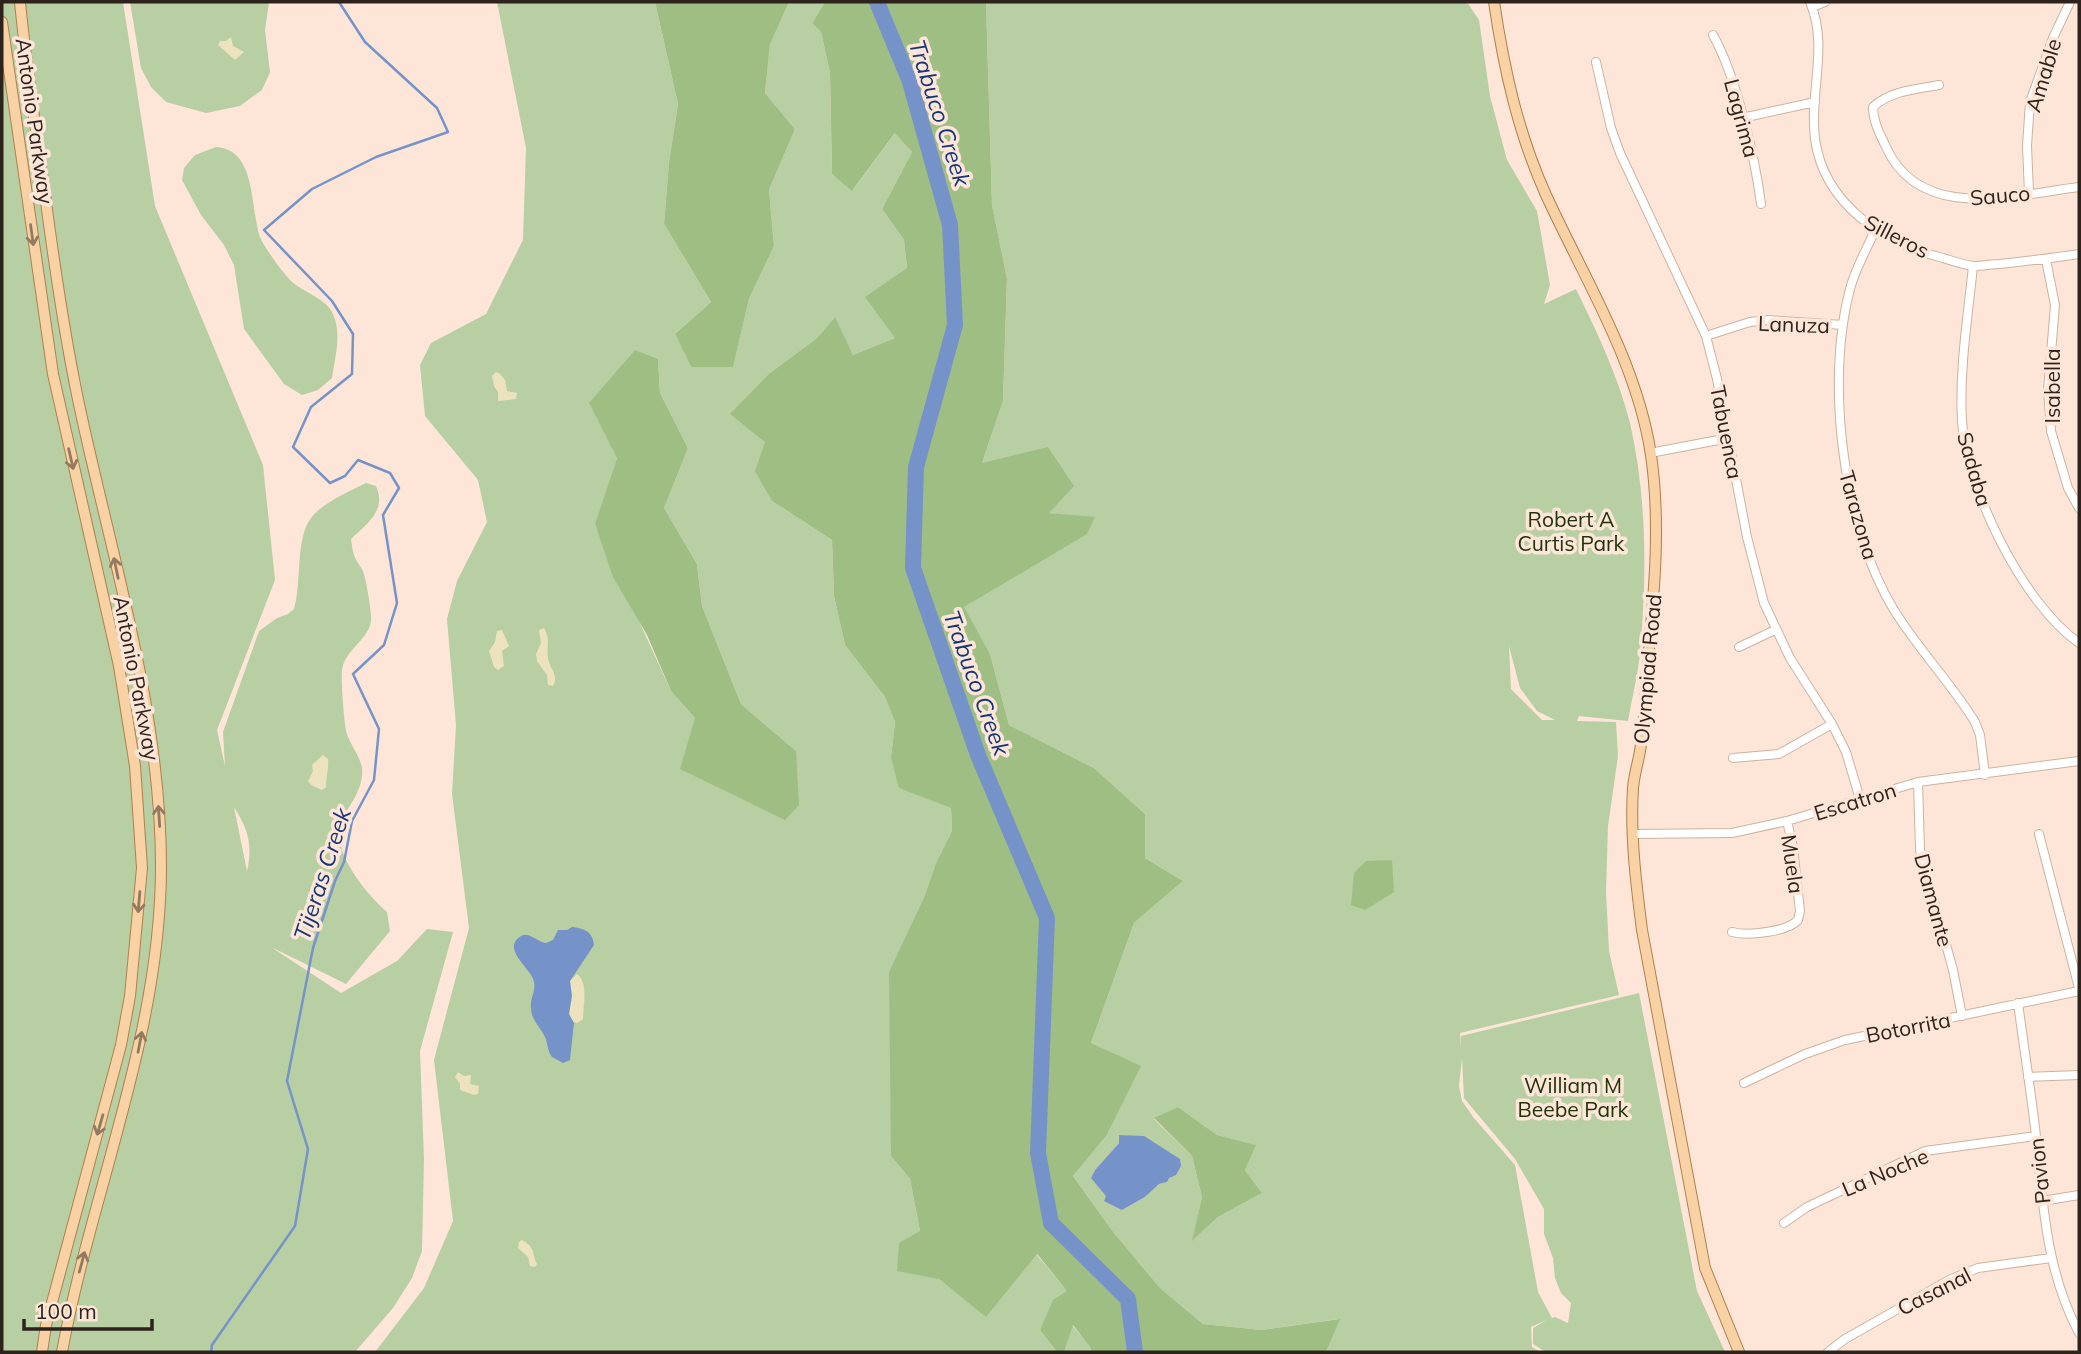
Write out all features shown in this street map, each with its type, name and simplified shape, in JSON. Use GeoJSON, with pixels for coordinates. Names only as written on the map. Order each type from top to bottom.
{"type":"FeatureCollection","features":[{"type":"Feature","properties":{"kind":"main road","name":"Antonio Parkway"},"geometry":{"type":"LineString","coordinates":[[20,2],[60,304],[80,414],[147,713],[160,820],[159,919],[146,1013],[134,1070],[79,1272],[62,1352]]}},
{"type":"Feature","properties":{"kind":"main road","name":"Olympiad Road"},"geometry":{"type":"LineString","coordinates":[[1494,2],[1504,66],[1519,125],[1546,195],[1615,339],[1634,388],[1650,453],[1657,513],[1655,564],[1640,751],[1633,785],[1632,834],[1642,930],[1705,1268],[1739,1352]]}},
{"type":"Feature","properties":{"kind":"main road","name":"Antonio Parkway"},"geometry":{"type":"LineString","coordinates":[[2,22],[53,374],[119,666],[135,766],[142,868],[130,996],[121,1045],[46,1325],[42,1352]]}},
{"type":"Feature","properties":{"kind":"street"},"geometry":{"type":"LineString","coordinates":[[1811,4],[1825,2]]}},
{"type":"Feature","properties":{"kind":"street","name":"Amable"},"geometry":{"type":"LineString","coordinates":[[2029,193],[2027,146],[2030,102],[2053,38],[2070,2]]}},
{"type":"Feature","properties":{"kind":"street","name":"Silleros"},"geometry":{"type":"LineString","coordinates":[[1811,4],[1819,39],[1815,139],[1825,170],[1838,196],[1856,215],[1875,230],[1923,253],[1973,266],[2046,260],[2079,254]]}},
{"type":"Feature","properties":{"kind":"street","name":"Lagrima"},"geometry":{"type":"LineString","coordinates":[[1713,35],[1724,55],[1742,118],[1761,204]]}},
{"type":"Feature","properties":{"kind":"street","name":"Tabuenca"},"geometry":{"type":"LineString","coordinates":[[1596,62],[1611,128],[1620,153],[1706,336],[1756,579],[1775,630],[1846,752],[1860,799]]}},
{"type":"Feature","properties":{"kind":"street","name":"Sauco"},"geometry":{"type":"LineString","coordinates":[[1939,85],[1904,91],[1881,100],[1874,107],[1873,117],[1892,161],[1908,178],[1925,190],[1949,198],[1973,199],[2079,187]]}},
{"type":"Feature","properties":{"kind":"street"},"geometry":{"type":"LineString","coordinates":[[1742,118],[1815,102]]}},
{"type":"Feature","properties":{"kind":"street","name":"Tarazona"},"geometry":{"type":"LineString","coordinates":[[1875,230],[1850,286],[1843,326],[1839,382],[1843,457],[1852,502],[1866,550],[1893,608],[1975,722],[1980,735],[1985,775]]}},
{"type":"Feature","properties":{"kind":"street","name":"Isabella"},"geometry":{"type":"LineString","coordinates":[[2046,260],[2055,305],[2048,390],[2051,431],[2068,488],[2079,508]]}},
{"type":"Feature","properties":{"kind":"street","name":"Sadaba"},"geometry":{"type":"LineString","coordinates":[[1973,266],[1963,375],[1962,422],[1971,468],[1990,519],[2011,561],[2038,603],[2079,643]]}},
{"type":"Feature","properties":{"kind":"street","name":"Lanuza"},"geometry":{"type":"LineString","coordinates":[[1706,336],[1750,322],[1767,320],[1843,326]]}},
{"type":"Feature","properties":{"kind":"street"},"geometry":{"type":"LineString","coordinates":[[1650,453],[1729,438]]}},
{"type":"Feature","properties":{"kind":"street"},"geometry":{"type":"LineString","coordinates":[[1739,647],[1775,630]]}},
{"type":"Feature","properties":{"kind":"street"},"geometry":{"type":"LineString","coordinates":[[1733,758],[1779,754],[1832,724]]}},
{"type":"Feature","properties":{"kind":"street","name":"Escatron"},"geometry":{"type":"LineString","coordinates":[[1632,834],[1732,833],[1787,821],[1917,782],[2079,761]]}},
{"type":"Feature","properties":{"kind":"street","name":"Diamante"},"geometry":{"type":"LineString","coordinates":[[1917,782],[1920,850],[1953,970],[1962,1016]]}},
{"type":"Feature","properties":{"kind":"street","name":"Muela"},"geometry":{"type":"LineString","coordinates":[[1731,932],[1748,934],[1786,928],[1798,920],[1800,911],[1794,847],[1787,821]]}},
{"type":"Feature","properties":{"kind":"street"},"geometry":{"type":"LineString","coordinates":[[2039,834],[2079,990]]}},
{"type":"Feature","properties":{"kind":"street","name":"Botorrita"},"geometry":{"type":"LineString","coordinates":[[1744,1083],[1805,1054],[1845,1040],[2079,990]]}},
{"type":"Feature","properties":{"kind":"street","name":"Pavion"},"geometry":{"type":"LineString","coordinates":[[2018,1003],[2051,1258],[2060,1293],[2078,1328]]}},
{"type":"Feature","properties":{"kind":"street"},"geometry":{"type":"LineString","coordinates":[[2028,1077],[2079,1075]]}},
{"type":"Feature","properties":{"kind":"street","name":"La Noche"},"geometry":{"type":"LineString","coordinates":[[1784,1223],[1807,1207],[1925,1151],[2036,1136]]}},
{"type":"Feature","properties":{"kind":"street"},"geometry":{"type":"LineString","coordinates":[[2042,1201],[2079,1195]]}},
{"type":"Feature","properties":{"kind":"street","name":"Casanal"},"geometry":{"type":"LineString","coordinates":[[1828,1352],[1845,1339],[1949,1280],[1978,1268],[2051,1258]]}},
{"type":"Feature","properties":{"kind":"green space"},"geometry":{"type":"Polygon","coordinates":[[[2,2],[123,2],[155,206],[263,465],[275,580],[217,730],[225,766],[223,732],[259,631],[294,609],[303,537],[311,518],[329,502],[366,483],[376,486],[379,495],[374,516],[351,539],[355,558],[364,574],[371,616],[368,631],[348,655],[342,670],[346,729],[361,764],[362,775],[359,788],[339,829],[340,842],[351,869],[369,894],[387,912],[390,931],[346,984],[271,947],[341,993],[397,961],[427,929],[453,932],[420,1051],[424,1159],[422,1251],[412,1278],[393,1308],[355,1352],[2,1352],[2,2]],[[234,807],[247,871],[249,845],[234,807]]]}},
{"type":"Feature","properties":{"kind":"green space"},"geometry":{"type":"Polygon","coordinates":[[[130,2],[269,2],[265,30],[270,72],[262,90],[240,106],[206,113],[166,102],[151,87],[141,68],[130,2]]]}},
{"type":"Feature","properties":{"kind":"green space"},"geometry":{"type":"Polygon","coordinates":[[[497,2],[655,2],[678,104],[669,162],[664,224],[711,302],[675,334],[691,367],[733,366],[749,299],[774,246],[769,190],[795,129],[765,93],[770,43],[789,2],[825,2],[812,23],[821,32],[830,73],[832,174],[853,190],[896,132],[912,152],[882,209],[904,240],[907,268],[895,338],[853,355],[834,318],[817,338],[770,373],[765,442],[772,501],[832,540],[834,596],[845,645],[885,697],[895,722],[891,757],[951,807],[952,831],[936,863],[923,900],[891,1156],[910,1179],[920,1231],[939,1279],[986,1316],[1036,1254],[1068,1292],[1040,1330],[1057,1352],[375,1352],[424,1288],[453,1221],[434,1060],[469,928],[452,794],[456,725],[447,619],[457,581],[487,522],[478,480],[425,416],[420,365],[431,343],[486,314],[523,240],[526,148],[497,2]],[[658,359],[617,458],[595,525],[671,691],[695,718],[796,751],[741,704],[702,606],[697,564],[664,508],[688,448],[660,393],[658,359]]]}},
{"type":"Feature","properties":{"kind":"green space"},"geometry":{"type":"Polygon","coordinates":[[[655,2],[789,2],[770,44],[765,93],[795,129],[769,190],[774,246],[749,299],[733,367],[691,367],[675,334],[711,302],[664,224],[669,162],[678,104],[655,2]]]}},
{"type":"Feature","properties":{"kind":"green space"},"geometry":{"type":"Polygon","coordinates":[[[825,2],[986,2],[992,205],[1007,279],[1003,401],[982,463],[1048,447],[1074,486],[1049,513],[1095,517],[1087,534],[964,607],[990,654],[1009,725],[1094,768],[1145,814],[1145,858],[1183,881],[1134,923],[1091,1043],[1141,1066],[1107,1135],[1073,1176],[1114,1233],[1160,1288],[1203,1324],[1262,1330],[1340,1319],[1326,1352],[1091,1352],[1091,1348],[1073,1325],[1064,1352],[1057,1352],[1040,1330],[1053,1300],[1067,1291],[1037,1254],[986,1317],[939,1279],[897,1271],[899,1243],[920,1231],[910,1179],[891,1156],[889,972],[952,831],[951,808],[899,788],[891,757],[895,722],[885,697],[845,645],[834,596],[832,540],[772,501],[755,471],[765,442],[730,414],[770,373],[817,338],[835,317],[853,355],[895,338],[865,297],[907,268],[904,240],[882,209],[912,152],[895,133],[852,191],[832,174],[830,73],[821,32],[812,23],[825,2]]]}},
{"type":"Feature","properties":{"kind":"green space"},"geometry":{"type":"Polygon","coordinates":[[[986,2],[1467,2],[1479,20],[1490,96],[1507,160],[1537,211],[1550,285],[1544,304],[1576,289],[1606,354],[1630,423],[1640,480],[1644,595],[1640,652],[1628,721],[1579,716],[1577,721],[1616,722],[1618,756],[1608,826],[1606,892],[1609,951],[1619,995],[1460,1033],[1461,1048],[1461,1036],[1639,993],[1697,1291],[1725,1352],[1546,1352],[1533,1344],[1533,1328],[1547,1320],[1531,1327],[1532,1347],[1540,1352],[1326,1352],[1339,1319],[1262,1330],[1203,1324],[1160,1288],[1114,1233],[1073,1176],[1107,1135],[1140,1067],[1091,1043],[1134,923],[1183,881],[1145,858],[1145,814],[1094,768],[1009,725],[990,654],[963,607],[1086,534],[1094,518],[1048,513],[982,463],[1003,401],[1007,279],[992,205],[986,2]],[[1509,646],[1511,689],[1542,720],[1555,720],[1537,711],[1520,688],[1509,646]],[[1462,1058],[1459,1086],[1462,1101],[1473,1117],[1515,1165],[1538,1292],[1552,1318],[1568,1323],[1571,1303],[1561,1293],[1555,1278],[1553,1258],[1544,1234],[1544,1209],[1515,1159],[1464,1098],[1462,1058]],[[1178,1107],[1154,1119],[1192,1156],[1202,1197],[1193,1240],[1218,1217],[1262,1193],[1245,1170],[1255,1145],[1217,1135],[1178,1107]],[[1119,1135],[1119,1143],[1091,1178],[1122,1210],[1145,1197],[1159,1184],[1167,1182],[1129,1136],[1119,1135]]]}},
{"type":"Feature","properties":{"kind":"green space"},"geometry":{"type":"Polygon","coordinates":[[[216,147],[229,150],[239,158],[245,169],[260,237],[274,260],[291,281],[326,304],[333,314],[337,338],[332,378],[318,390],[302,395],[284,384],[244,329],[234,265],[182,180],[184,168],[195,155],[216,147]]]}},
{"type":"Feature","properties":{"kind":"green space"},"geometry":{"type":"Polygon","coordinates":[[[635,350],[658,359],[660,393],[688,448],[664,508],[697,564],[702,606],[741,704],[796,751],[799,805],[785,820],[680,769],[695,718],[671,691],[647,635],[613,577],[595,524],[617,458],[589,403],[635,350]]]}},
{"type":"Feature","properties":{"kind":"green space"},"geometry":{"type":"Polygon","coordinates":[[[1392,860],[1394,892],[1365,910],[1351,905],[1354,873],[1366,861],[1392,860]]]}},
{"type":"Feature","properties":{"kind":"green space"},"geometry":{"type":"Polygon","coordinates":[[[1178,1107],[1217,1135],[1256,1145],[1245,1170],[1262,1193],[1218,1217],[1192,1241],[1202,1197],[1192,1156],[1154,1118],[1178,1107]]]}},
{"type":"Feature","properties":{"kind":"green space"},"geometry":{"type":"Polygon","coordinates":[[[1072,1325],[1092,1348],[1091,1352],[1064,1352],[1072,1325]]]}},
{"type":"Feature","properties":{"kind":"sand"},"geometry":{"type":"Polygon","coordinates":[[[231,37],[233,46],[244,52],[235,60],[218,45],[220,41],[231,37]]]}},
{"type":"Feature","properties":{"kind":"sand"},"geometry":{"type":"Polygon","coordinates":[[[496,372],[505,380],[507,391],[517,393],[516,399],[498,401],[498,392],[492,376],[496,372]]]}},
{"type":"Feature","properties":{"kind":"sand"},"geometry":{"type":"Polygon","coordinates":[[[544,628],[548,640],[548,658],[555,675],[553,686],[548,685],[547,675],[537,661],[536,654],[541,643],[539,630],[544,628]]]}},
{"type":"Feature","properties":{"kind":"sand"},"geometry":{"type":"Polygon","coordinates":[[[502,630],[509,646],[502,651],[504,666],[498,670],[494,667],[489,651],[495,642],[497,631],[502,630]]]}},
{"type":"Feature","properties":{"kind":"sand"},"geometry":{"type":"Polygon","coordinates":[[[323,755],[328,759],[328,766],[326,787],[322,790],[308,781],[313,771],[312,765],[323,755]]]}},
{"type":"Feature","properties":{"kind":"sand"},"geometry":{"type":"Polygon","coordinates":[[[577,974],[583,983],[585,995],[583,1019],[577,1023],[571,1021],[569,1006],[570,981],[577,974]]]}},
{"type":"Feature","properties":{"kind":"sand"},"geometry":{"type":"Polygon","coordinates":[[[458,1072],[464,1076],[471,1075],[470,1084],[479,1086],[478,1094],[460,1090],[460,1084],[455,1077],[458,1072]]]}},
{"type":"Feature","properties":{"kind":"sand"},"geometry":{"type":"Polygon","coordinates":[[[522,1240],[532,1248],[537,1264],[535,1267],[530,1266],[528,1257],[518,1248],[522,1240]]]}},
{"type":"Feature","properties":{"kind":"water"},"geometry":{"type":"Polygon","coordinates":[[[572,927],[587,932],[594,945],[570,981],[572,996],[569,1014],[574,1023],[570,1060],[563,1063],[552,1057],[545,1037],[532,1016],[534,982],[515,953],[514,947],[515,941],[521,936],[530,936],[546,943],[553,940],[558,930],[572,927]]]}},
{"type":"Feature","properties":{"kind":"water"},"geometry":{"type":"Polygon","coordinates":[[[1119,1135],[1144,1136],[1180,1159],[1181,1166],[1176,1175],[1167,1182],[1159,1184],[1145,1197],[1122,1210],[1104,1201],[1106,1196],[1091,1178],[1119,1143],[1119,1135]]]}},
{"type":"Feature","properties":{"kind":"waterway","name":"Tijeras Creek"},"geometry":{"type":"LineString","coordinates":[[211,1352],[212,1345],[295,1226],[308,1149],[287,1081],[313,948],[344,862],[352,821],[374,780],[379,729],[353,674],[384,645],[397,603],[383,515],[399,488],[390,473],[358,460],[345,476],[330,483],[293,447],[311,407],[352,374],[353,334],[332,301],[264,230],[312,189],[376,157],[448,132],[437,108],[365,42],[339,2]]}},
{"type":"Feature","properties":{"kind":"waterway","name":"Trabuco Creek"},"geometry":{"type":"LineString","coordinates":[[877,2],[910,82],[950,225],[955,325],[916,467],[913,568],[978,755],[1047,918],[1038,1153],[1051,1223],[1128,1299],[1135,1352]]}},
{"type":"Feature","properties":{"kind":"park label","name":"Robert A Curtis Park"},"geometry":{"type":"Point","coordinates":[1571,531]}},
{"type":"Feature","properties":{"kind":"park label","name":"William M Beebe Park"},"geometry":{"type":"Point","coordinates":[1573,1097]}}]}
